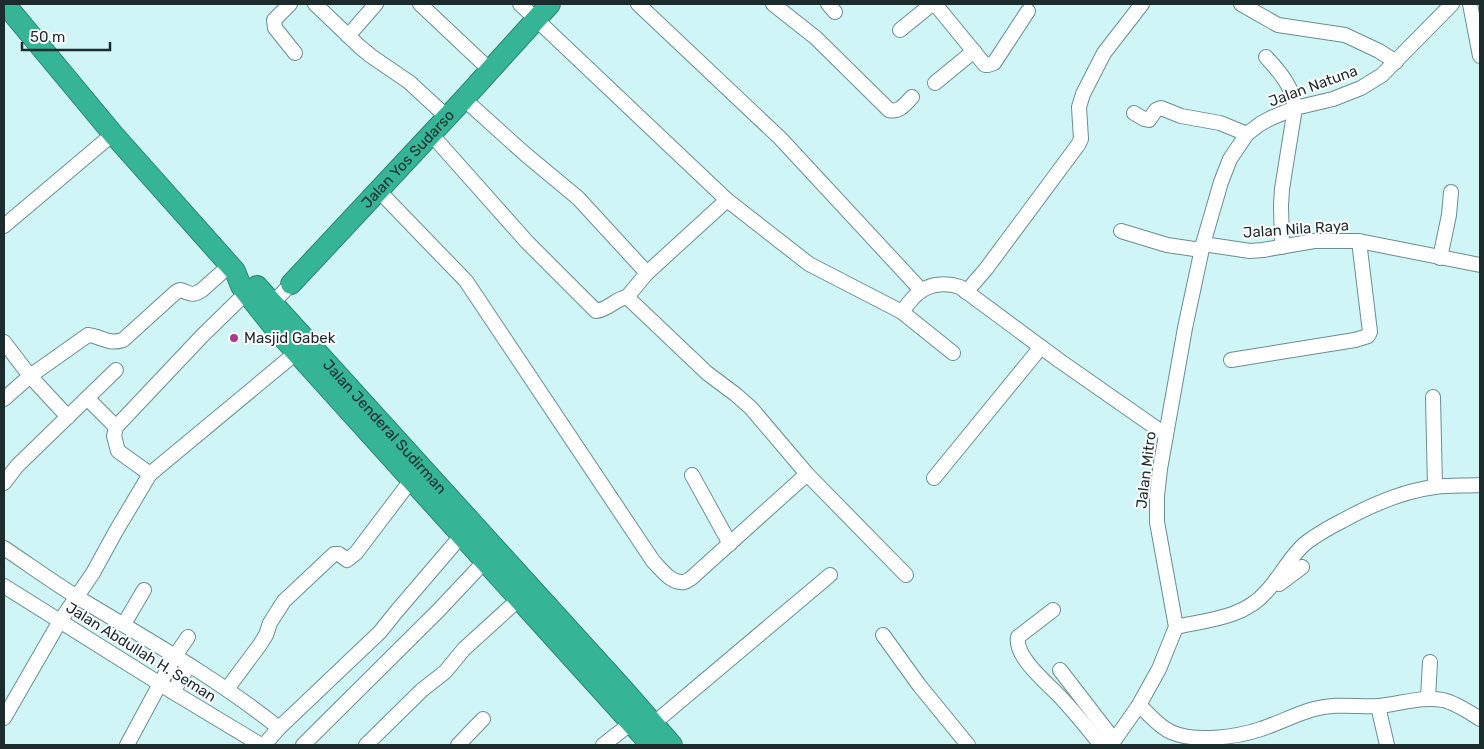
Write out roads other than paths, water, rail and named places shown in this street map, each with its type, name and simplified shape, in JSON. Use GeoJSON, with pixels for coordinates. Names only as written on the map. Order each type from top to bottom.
{"type":"FeatureCollection","features":[{"type":"Feature","properties":{"kind":"highway"},"geometry":{"type":"LineString","coordinates":[[5,4],[114,134],[190,222],[233,268]]}},
{"type":"Feature","properties":{"kind":"highway","name":"Jalan Yos Sudarso"},"geometry":{"type":"LineString","coordinates":[[291,284],[550,4]]}},
{"type":"Feature","properties":{"kind":"highway","name":"Jalan Jenderal Sudirman"},"geometry":{"type":"LineString","coordinates":[[233,268],[246,293],[268,308],[591,666],[630,724],[651,745]]}},
{"type":"Feature","properties":{"kind":"highway","name":"Jalan Jenderal Sudirman"},"geometry":{"type":"LineString","coordinates":[[233,268],[250,278],[296,352],[519,599],[653,724],[672,745]]}},
{"type":"Feature","properties":{"kind":"street"},"geometry":{"type":"LineString","coordinates":[[290,4],[274,20],[274,24],[275,28],[296,53]]}},
{"type":"Feature","properties":{"kind":"street"},"geometry":{"type":"LineString","coordinates":[[315,4],[371,56],[410,82],[447,117]]}},
{"type":"Feature","properties":{"kind":"street"},"geometry":{"type":"LineString","coordinates":[[348,36],[376,4]]}},
{"type":"Feature","properties":{"kind":"street"},"geometry":{"type":"LineString","coordinates":[[420,4],[490,70]]}},
{"type":"Feature","properties":{"kind":"street"},"geometry":{"type":"LineString","coordinates":[[520,4],[727,200],[809,264],[902,312],[953,353]]}},
{"type":"Feature","properties":{"kind":"street"},"geometry":{"type":"LineString","coordinates":[[638,4],[780,138],[921,290]]}},
{"type":"Feature","properties":{"kind":"street"},"geometry":{"type":"LineString","coordinates":[[772,4],[816,38],[888,110],[893,112],[898,110],[912,97]]}},
{"type":"Feature","properties":{"kind":"street"},"geometry":{"type":"LineString","coordinates":[[900,30],[934,4],[985,65],[988,65],[994,63],[1028,11]]}},
{"type":"Feature","properties":{"kind":"street"},"geometry":{"type":"LineString","coordinates":[[966,292],[986,269],[1078,146],[1081,139],[1079,107],[1083,94],[1104,53],[1142,4]]}},
{"type":"Feature","properties":{"kind":"street"},"geometry":{"type":"LineString","coordinates":[[1241,4],[1278,24],[1345,35],[1379,51],[1396,62]]}},
{"type":"Feature","properties":{"kind":"street","name":"Jalan Natuna"},"geometry":{"type":"LineString","coordinates":[[1202,247],[1210,214],[1230,159],[1247,134],[1271,118],[1295,108],[1361,88],[1382,75],[1452,4]]}},
{"type":"Feature","properties":{"kind":"street"},"geometry":{"type":"LineString","coordinates":[[1470,4],[1480,56]]}},
{"type":"Feature","properties":{"kind":"street"},"geometry":{"type":"LineString","coordinates":[[935,83],[974,51]]}},
{"type":"Feature","properties":{"kind":"street"},"geometry":{"type":"LineString","coordinates":[[1266,57],[1282,75],[1294,98],[1295,108],[1282,189],[1282,247]]}},
{"type":"Feature","properties":{"kind":"street"},"geometry":{"type":"LineString","coordinates":[[464,99],[525,154],[578,198],[648,273]]}},
{"type":"Feature","properties":{"kind":"street"},"geometry":{"type":"LineString","coordinates":[[1134,113],[1149,120],[1156,110],[1161,108],[1181,116],[1220,123],[1247,134]]}},
{"type":"Feature","properties":{"kind":"street"},"geometry":{"type":"LineString","coordinates":[[4,226],[114,134]]}},
{"type":"Feature","properties":{"kind":"street"},"geometry":{"type":"LineString","coordinates":[[431,134],[527,242],[594,311],[599,311],[621,298],[627,297],[648,273],[727,200]]}},
{"type":"Feature","properties":{"kind":"street"},"geometry":{"type":"LineString","coordinates":[[379,191],[466,281],[653,561],[668,576],[679,582],[688,580],[807,474]]}},
{"type":"Feature","properties":{"kind":"street"},"geometry":{"type":"LineString","coordinates":[[1440,258],[1452,192]]}},
{"type":"Feature","properties":{"kind":"street","name":"Jalan Nila Raya"},"geometry":{"type":"LineString","coordinates":[[1120,231],[1167,245],[1250,251],[1314,241],[1360,241],[1480,265]]}},
{"type":"Feature","properties":{"kind":"street"},"geometry":{"type":"LineString","coordinates":[[1231,360],[1345,342],[1368,336],[1370,332],[1360,241]]}},
{"type":"Feature","properties":{"kind":"street","name":"Jalan Mitro"},"geometry":{"type":"LineString","coordinates":[[1176,627],[1157,522],[1157,496],[1160,465],[1202,247]]}},
{"type":"Feature","properties":{"kind":"street"},"geometry":{"type":"LineString","coordinates":[[4,399],[30,376],[88,335],[112,342],[123,340],[176,292],[180,290],[190,294],[198,293],[233,268]]}},
{"type":"Feature","properties":{"kind":"street","name":"Jalan Yos Sudarso"},"geometry":{"type":"LineString","coordinates":[[268,308],[291,284]]}},
{"type":"Feature","properties":{"kind":"street"},"geometry":{"type":"LineString","coordinates":[[902,312],[921,290],[941,284],[955,286],[1166,435]]}},
{"type":"Feature","properties":{"kind":"street"},"geometry":{"type":"LineString","coordinates":[[150,474],[118,451],[114,436],[116,427],[197,341],[246,293]]}},
{"type":"Feature","properties":{"kind":"street"},"geometry":{"type":"LineString","coordinates":[[627,297],[707,373],[751,408],[807,474],[906,575]]}},
{"type":"Feature","properties":{"kind":"street"},"geometry":{"type":"LineString","coordinates":[[4,342],[30,376],[68,416]]}},
{"type":"Feature","properties":{"kind":"street"},"geometry":{"type":"LineString","coordinates":[[934,478],[1041,347]]}},
{"type":"Feature","properties":{"kind":"street"},"geometry":{"type":"LineString","coordinates":[[4,718],[60,621],[93,573],[150,474],[296,352]]}},
{"type":"Feature","properties":{"kind":"street"},"geometry":{"type":"LineString","coordinates":[[4,483],[17,466],[116,370]]}},
{"type":"Feature","properties":{"kind":"street"},"geometry":{"type":"LineString","coordinates":[[1431,488],[1433,397]]}},
{"type":"Feature","properties":{"kind":"street"},"geometry":{"type":"LineString","coordinates":[[87,398],[116,427]]}},
{"type":"Feature","properties":{"kind":"street"},"geometry":{"type":"LineString","coordinates":[[692,475],[730,544]]}},
{"type":"Feature","properties":{"kind":"street"},"geometry":{"type":"LineString","coordinates":[[227,689],[259,646],[266,635],[270,623],[284,601],[334,554],[339,554],[346,560],[356,553],[412,479]]}},
{"type":"Feature","properties":{"kind":"street"},"geometry":{"type":"LineString","coordinates":[[1266,593],[1297,550],[1306,542],[1373,505],[1407,493],[1431,488],[1480,485]]}},
{"type":"Feature","properties":{"kind":"street"},"geometry":{"type":"LineString","coordinates":[[262,745],[380,632],[462,536]]}},
{"type":"Feature","properties":{"kind":"street"},"geometry":{"type":"LineString","coordinates":[[4,548],[76,596],[227,689],[279,728]]}},
{"type":"Feature","properties":{"kind":"street"},"geometry":{"type":"LineString","coordinates":[[303,745],[438,611],[485,561]]}},
{"type":"Feature","properties":{"kind":"street"},"geometry":{"type":"LineString","coordinates":[[1060,670],[1113,742],[1139,705],[1160,669],[1176,627],[1228,616],[1251,605],[1302,567]]}},
{"type":"Feature","properties":{"kind":"street"},"geometry":{"type":"LineString","coordinates":[[653,724],[830,575]]}},
{"type":"Feature","properties":{"kind":"street","name":"Jalan Abdullah H. Seman"},"geometry":{"type":"LineString","coordinates":[[4,586],[262,745]]}},
{"type":"Feature","properties":{"kind":"street"},"geometry":{"type":"LineString","coordinates":[[124,624],[144,590]]}},
{"type":"Feature","properties":{"kind":"street"},"geometry":{"type":"LineString","coordinates":[[366,745],[422,690],[445,672],[464,649],[519,599]]}},
{"type":"Feature","properties":{"kind":"street"},"geometry":{"type":"LineString","coordinates":[[1053,610],[1018,637],[1018,645],[1034,671],[1063,699],[1101,745]]}},
{"type":"Feature","properties":{"kind":"street"},"geometry":{"type":"LineString","coordinates":[[883,635],[919,685],[968,745]]}},
{"type":"Feature","properties":{"kind":"street"},"geometry":{"type":"LineString","coordinates":[[167,688],[175,656],[188,637]]}},
{"type":"Feature","properties":{"kind":"street"},"geometry":{"type":"LineString","coordinates":[[1428,698],[1430,662]]}},
{"type":"Feature","properties":{"kind":"street"},"geometry":{"type":"LineString","coordinates":[[127,745],[167,688],[189,665]]}},
{"type":"Feature","properties":{"kind":"street"},"geometry":{"type":"LineString","coordinates":[[1139,705],[1170,732],[1182,736],[1201,737],[1221,737],[1248,733],[1303,712],[1331,705],[1378,706],[1428,698],[1444,700],[1480,719]]}},
{"type":"Feature","properties":{"kind":"street"},"geometry":{"type":"LineString","coordinates":[[1378,706],[1387,745]]}},
{"type":"Feature","properties":{"kind":"street"},"geometry":{"type":"LineString","coordinates":[[458,745],[483,719]]}},
{"type":"Feature","properties":{"kind":"street"},"geometry":{"type":"LineString","coordinates":[[603,745],[630,724]]}},
{"type":"Feature","properties":{"kind":"place","name":"Masjid Gabek"},"geometry":{"type":"Point","coordinates":[234,338]}}]}
